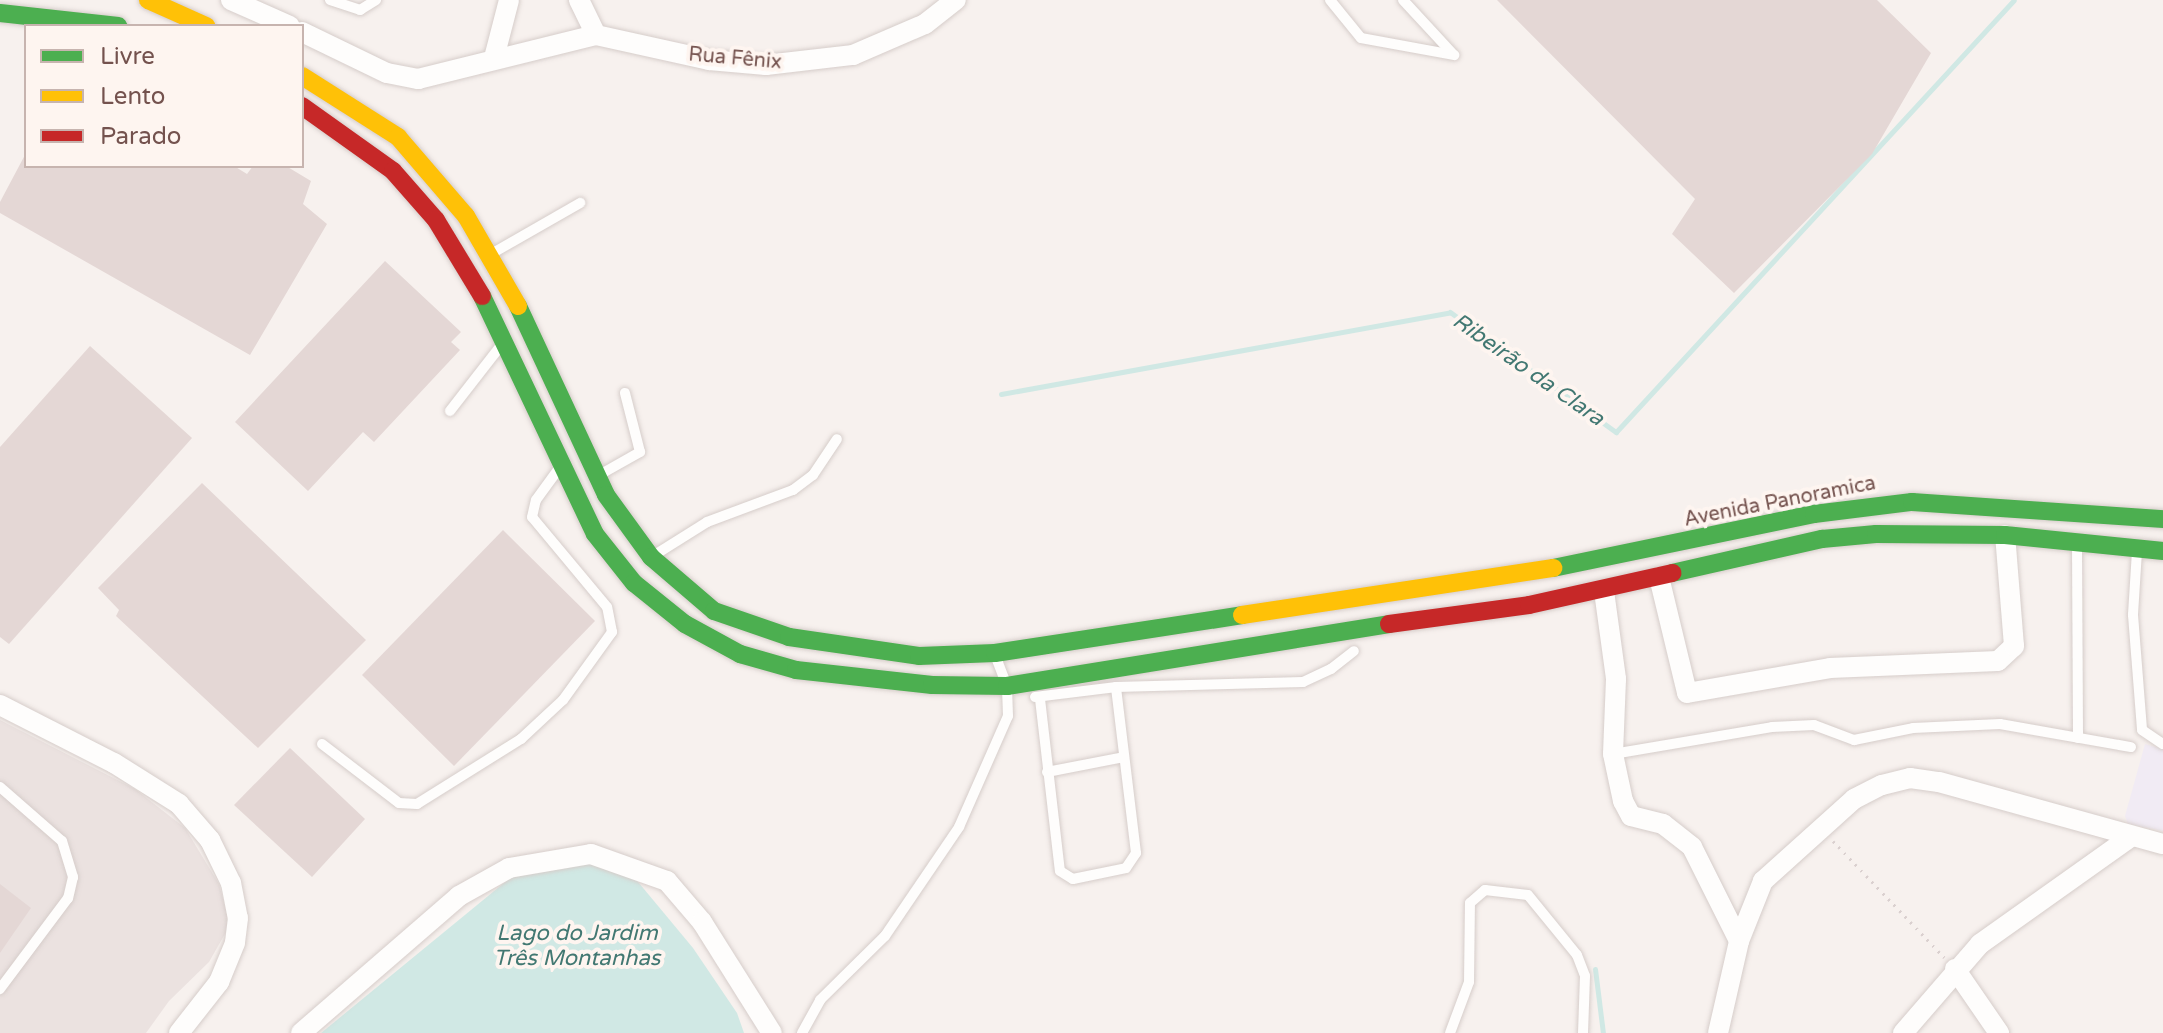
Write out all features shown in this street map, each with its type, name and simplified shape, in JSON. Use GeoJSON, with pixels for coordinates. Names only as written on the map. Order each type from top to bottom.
{"type":"FeatureCollection","features":[{"type":"Feature","properties":{"kind":"main road"},"geometry":{"type":"LineString","coordinates":[[148,0],[202,24]]}},
{"type":"Feature","properties":{"kind":"main road"},"geometry":{"type":"LineString","coordinates":[[14,9],[106,24]]}},
{"type":"Feature","properties":{"kind":"main road","name":"Avenida Panoramica"},"geometry":{"type":"LineString","coordinates":[[304,77],[398,137],[466,216],[489,255],[597,476],[651,557],[689,595],[750,626],[865,652],[919,656],[995,653],[1598,560],[1814,514],[1912,502],[1969,502],[2163,519]]}},
{"type":"Feature","properties":{"kind":"main road"},"geometry":{"type":"LineString","coordinates":[[304,107],[393,171],[436,220],[505,340],[560,466],[595,534],[634,583],[685,624],[740,654],[852,679],[1007,686],[1604,591],[1822,539],[1876,534],[2005,535],[2163,551]]}},
{"type":"Feature","properties":{"kind":"street"},"geometry":{"type":"LineString","coordinates":[[231,0],[285,24]]}},
{"type":"Feature","properties":{"kind":"street"},"geometry":{"type":"LineString","coordinates":[[494,58],[509,0]]}},
{"type":"Feature","properties":{"kind":"street"},"geometry":{"type":"LineString","coordinates":[[579,0],[596,35]]}},
{"type":"Feature","properties":{"kind":"street","name":"Rua Fênix"},"geometry":{"type":"LineString","coordinates":[[304,33],[405,78],[431,78],[494,58],[596,35],[709,60],[766,65],[817,62],[892,41],[956,0]]}},
{"type":"Feature","properties":{"kind":"street"},"geometry":{"type":"LineString","coordinates":[[1659,577],[1687,693],[1830,668],[1998,661],[2014,646],[2005,535]]}},
{"type":"Feature","properties":{"kind":"street"},"geometry":{"type":"LineString","coordinates":[[1604,591],[1616,679],[1613,754],[1631,816],[1663,824],[1692,847],[1739,941]]}},
{"type":"Feature","properties":{"kind":"street"},"geometry":{"type":"LineString","coordinates":[[0,705],[114,763],[179,804],[210,840],[231,883],[238,918],[235,943],[219,982],[179,1033]]}},
{"type":"Feature","properties":{"kind":"street"},"geometry":{"type":"LineString","coordinates":[[1718,1033],[1739,941],[1763,881],[1854,799],[1910,778],[2020,802],[2163,844]]}},
{"type":"Feature","properties":{"kind":"street"},"geometry":{"type":"LineString","coordinates":[[1903,1033],[1955,969],[2023,911],[2132,836]]}},
{"type":"Feature","properties":{"kind":"street"},"geometry":{"type":"LineString","coordinates":[[301,1033],[459,896],[509,868],[591,854],[667,881],[702,922],[772,1033]]}},
{"type":"Feature","properties":{"kind":"street"},"geometry":{"type":"LineString","coordinates":[[1955,969],[1999,1033]]}},
{"type":"Feature","properties":{"kind":"lane"},"geometry":{"type":"LineString","coordinates":[[330,0],[360,10],[376,0]]}},
{"type":"Feature","properties":{"kind":"lane"},"geometry":{"type":"LineString","coordinates":[[1330,0],[1361,38],[1454,55],[1403,0]]}},
{"type":"Feature","properties":{"kind":"lane"},"geometry":{"type":"LineString","coordinates":[[489,255],[580,203]]}},
{"type":"Feature","properties":{"kind":"lane"},"geometry":{"type":"LineString","coordinates":[[450,411],[505,340]]}},
{"type":"Feature","properties":{"kind":"lane"},"geometry":{"type":"LineString","coordinates":[[597,476],[640,452],[625,393]]}},
{"type":"Feature","properties":{"kind":"lane"},"geometry":{"type":"LineString","coordinates":[[651,557],[707,522],[793,490],[813,475],[837,439]]}},
{"type":"Feature","properties":{"kind":"lane"},"geometry":{"type":"LineString","coordinates":[[322,744],[399,803],[417,804],[521,739],[563,700],[612,632],[607,607],[532,517],[536,500],[560,466]]}},
{"type":"Feature","properties":{"kind":"lane"},"geometry":{"type":"LineString","coordinates":[[2077,544],[2078,738]]}},
{"type":"Feature","properties":{"kind":"lane"},"geometry":{"type":"LineString","coordinates":[[2137,549],[2133,615],[2142,730],[2163,744]]}},
{"type":"Feature","properties":{"kind":"lane"},"geometry":{"type":"LineString","coordinates":[[1007,686],[1040,699],[1116,687],[1303,682],[1331,669],[1354,651]]}},
{"type":"Feature","properties":{"kind":"lane"},"geometry":{"type":"LineString","coordinates":[[802,1033],[820,1000],[885,936],[959,827],[1008,716],[1007,686],[995,653]]}},
{"type":"Feature","properties":{"kind":"lane"},"geometry":{"type":"LineString","coordinates":[[1040,699],[1060,871],[1073,879],[1126,868],[1136,853],[1116,687]]}},
{"type":"Feature","properties":{"kind":"lane"},"geometry":{"type":"LineString","coordinates":[[1613,754],[1772,727],[1814,725],[1854,740],[1913,728],[2000,724],[2131,747]]}},
{"type":"Feature","properties":{"kind":"lane"},"geometry":{"type":"LineString","coordinates":[[1047,772],[1124,757]]}},
{"type":"Feature","properties":{"kind":"lane"},"geometry":{"type":"LineString","coordinates":[[0,787],[62,841],[73,877],[68,898],[0,989]]}},
{"type":"Feature","properties":{"kind":"lane"},"geometry":{"type":"LineString","coordinates":[[1450,1033],[1469,982],[1470,903],[1485,890],[1528,895],[1577,955],[1585,976],[1583,1033]]}},
{"type":"Feature","properties":{"kind":"path"},"geometry":{"type":"LineString","coordinates":[[1821,829],[1955,969]]}},
{"type":"Feature","properties":{"kind":"shaded area"},"geometry":{"type":"Polygon","coordinates":[[[0,720],[135,789],[185,828],[219,884],[230,925],[209,962],[169,1001],[146,1033],[0,1033],[0,720]]]}},
{"type":"Feature","properties":{"kind":"shaded area"},"geometry":{"type":"Polygon","coordinates":[[[2145,744],[2163,749],[2163,831],[2128,824],[2125,816],[2145,744]]]}},
{"type":"Feature","properties":{"kind":"water","name":"Lago do Jardim Três Montanhas"},"geometry":{"type":"Polygon","coordinates":[[[575,855],[624,865],[693,948],[737,1013],[744,1033],[321,1033],[516,873],[575,855]]]}},
{"type":"Feature","properties":{"kind":"building"},"geometry":{"type":"Polygon","coordinates":[[[1497,0],[1877,0],[1931,53],[1872,154],[1734,293],[1672,234],[1695,199],[1497,0]]]}},
{"type":"Feature","properties":{"kind":"building"},"geometry":{"type":"Polygon","coordinates":[[[24,157],[24,168],[237,168],[247,174],[252,168],[289,168],[311,181],[303,204],[327,224],[250,355],[0,213],[0,202],[24,157]]]}},
{"type":"Feature","properties":{"kind":"building"},"geometry":{"type":"Polygon","coordinates":[[[385,261],[461,332],[451,342],[460,350],[374,442],[363,432],[308,491],[235,422],[385,261]]]}},
{"type":"Feature","properties":{"kind":"building"},"geometry":{"type":"Polygon","coordinates":[[[90,346],[192,438],[9,644],[0,637],[0,447],[90,346]]]}},
{"type":"Feature","properties":{"kind":"building"},"geometry":{"type":"Polygon","coordinates":[[[202,483],[366,640],[258,748],[116,616],[119,610],[98,588],[202,483]]]}},
{"type":"Feature","properties":{"kind":"building"},"geometry":{"type":"Polygon","coordinates":[[[503,530],[595,621],[454,766],[362,675],[503,530]]]}},
{"type":"Feature","properties":{"kind":"building"},"geometry":{"type":"Polygon","coordinates":[[[290,748],[365,819],[312,877],[234,805],[290,748]]]}},
{"type":"Feature","properties":{"kind":"building"},"geometry":{"type":"Polygon","coordinates":[[[0,884],[31,908],[0,953],[0,884]]]}},
{"type":"Feature","properties":{"kind":"waterway","name":"Ribeirão da Clara"},"geometry":{"type":"LineString","coordinates":[[1001,394],[1450,312],[1616,432],[2014,0]]}},
{"type":"Feature","properties":{"kind":"waterway"},"geometry":{"type":"LineString","coordinates":[[1595,969],[1603,1033]]}},
{"type":"Feature","properties":{"kind":"traffic: fast"},"geometry":{"type":"LineString","coordinates":[[0,13],[100,24]]}},
{"type":"Feature","properties":{"kind":"traffic: fast"},"geometry":{"type":"LineString","coordinates":[[482,296],[595,534],[634,583],[685,624],[740,654],[796,670],[932,685],[1007,686],[1389,624]]}},
{"type":"Feature","properties":{"kind":"traffic: fast"},"geometry":{"type":"LineString","coordinates":[[518,306],[606,495],[651,557],[714,611],[789,637],[919,656],[995,653],[1242,615]]}},
{"type":"Feature","properties":{"kind":"traffic: fast"},"geometry":{"type":"LineString","coordinates":[[1553,568],[1814,514],[1912,502],[2163,519]]}},
{"type":"Feature","properties":{"kind":"traffic: fast"},"geometry":{"type":"LineString","coordinates":[[1672,573],[1822,539],[1876,534],[2005,535],[2163,551]]}},
{"type":"Feature","properties":{"kind":"traffic: slow"},"geometry":{"type":"LineString","coordinates":[[148,0],[202,24]]}},
{"type":"Feature","properties":{"kind":"traffic: slow"},"geometry":{"type":"LineString","coordinates":[[304,77],[398,137],[466,216],[518,306]]}},
{"type":"Feature","properties":{"kind":"traffic: slow"},"geometry":{"type":"LineString","coordinates":[[1242,615],[1553,568]]}},
{"type":"Feature","properties":{"kind":"traffic: jam"},"geometry":{"type":"LineString","coordinates":[[304,107],[393,171],[436,220],[482,296]]}},
{"type":"Feature","properties":{"kind":"traffic: jam"},"geometry":{"type":"LineString","coordinates":[[1389,624],[1529,605],[1672,573]]}}]}
